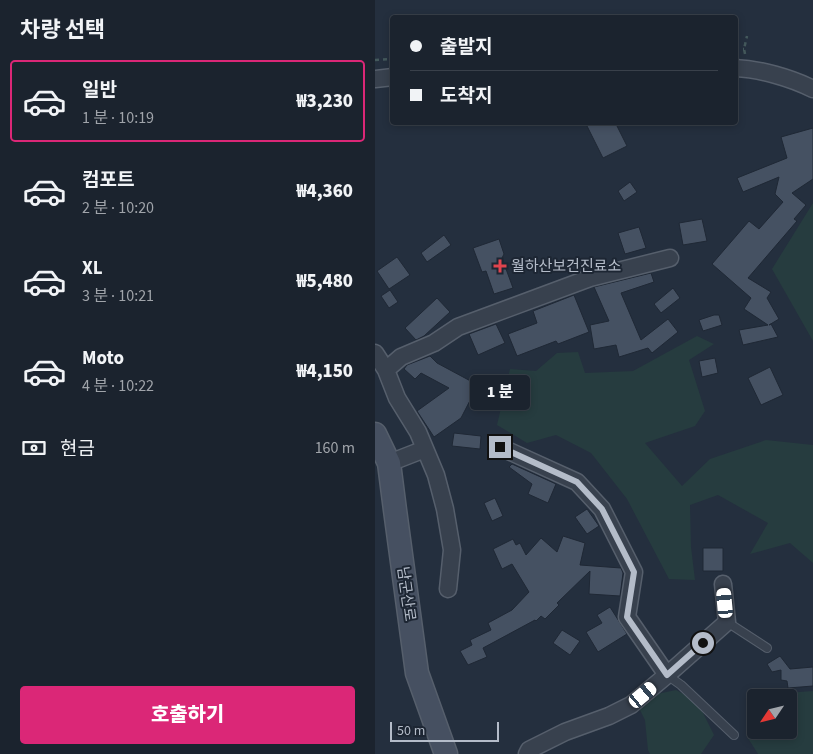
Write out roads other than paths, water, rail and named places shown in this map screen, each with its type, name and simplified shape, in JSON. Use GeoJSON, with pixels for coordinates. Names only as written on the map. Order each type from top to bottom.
{"type":"FeatureCollection","features":[{"type":"Feature","properties":{"kind":"main road","name":"남군산로"},"geometry":{"type":"LineString","coordinates":[[375,434],[389,463],[417,674],[446,754]]}},
{"type":"Feature","properties":{"kind":"street"},"geometry":{"type":"LineString","coordinates":[[738,68],[747,68],[797,81],[813,89]]}},
{"type":"Feature","properties":{"kind":"street"},"geometry":{"type":"LineString","coordinates":[[375,79],[390,77]]}},
{"type":"Feature","properties":{"kind":"street"},"geometry":{"type":"LineString","coordinates":[[386,370],[401,356],[434,344],[457,327],[590,278],[669,258]]}},
{"type":"Feature","properties":{"kind":"street"},"geometry":{"type":"LineString","coordinates":[[375,353],[386,370],[397,398],[418,432],[436,474],[445,509],[452,550],[448,588]]}},
{"type":"Feature","properties":{"kind":"street"},"geometry":{"type":"LineString","coordinates":[[500,447],[577,482],[602,509],[634,572],[627,617],[667,675]]}},
{"type":"Feature","properties":{"kind":"street"},"geometry":{"type":"LineString","coordinates":[[389,463],[425,449]]}},
{"type":"Feature","properties":{"kind":"street"},"geometry":{"type":"LineString","coordinates":[[527,754],[529,750],[565,732],[609,716],[631,705],[667,675],[727,622],[723,584]]}},
{"type":"Feature","properties":{"kind":"lane"},"geometry":{"type":"LineString","coordinates":[[727,622],[767,648]]}},
{"type":"Feature","properties":{"kind":"lane"},"geometry":{"type":"LineString","coordinates":[[667,675],[681,685],[734,735]]}},
{"type":"Feature","properties":{"kind":"place","name":"월하산보건진료소"},"geometry":{"type":"Point","coordinates":[500,266]}}]}
